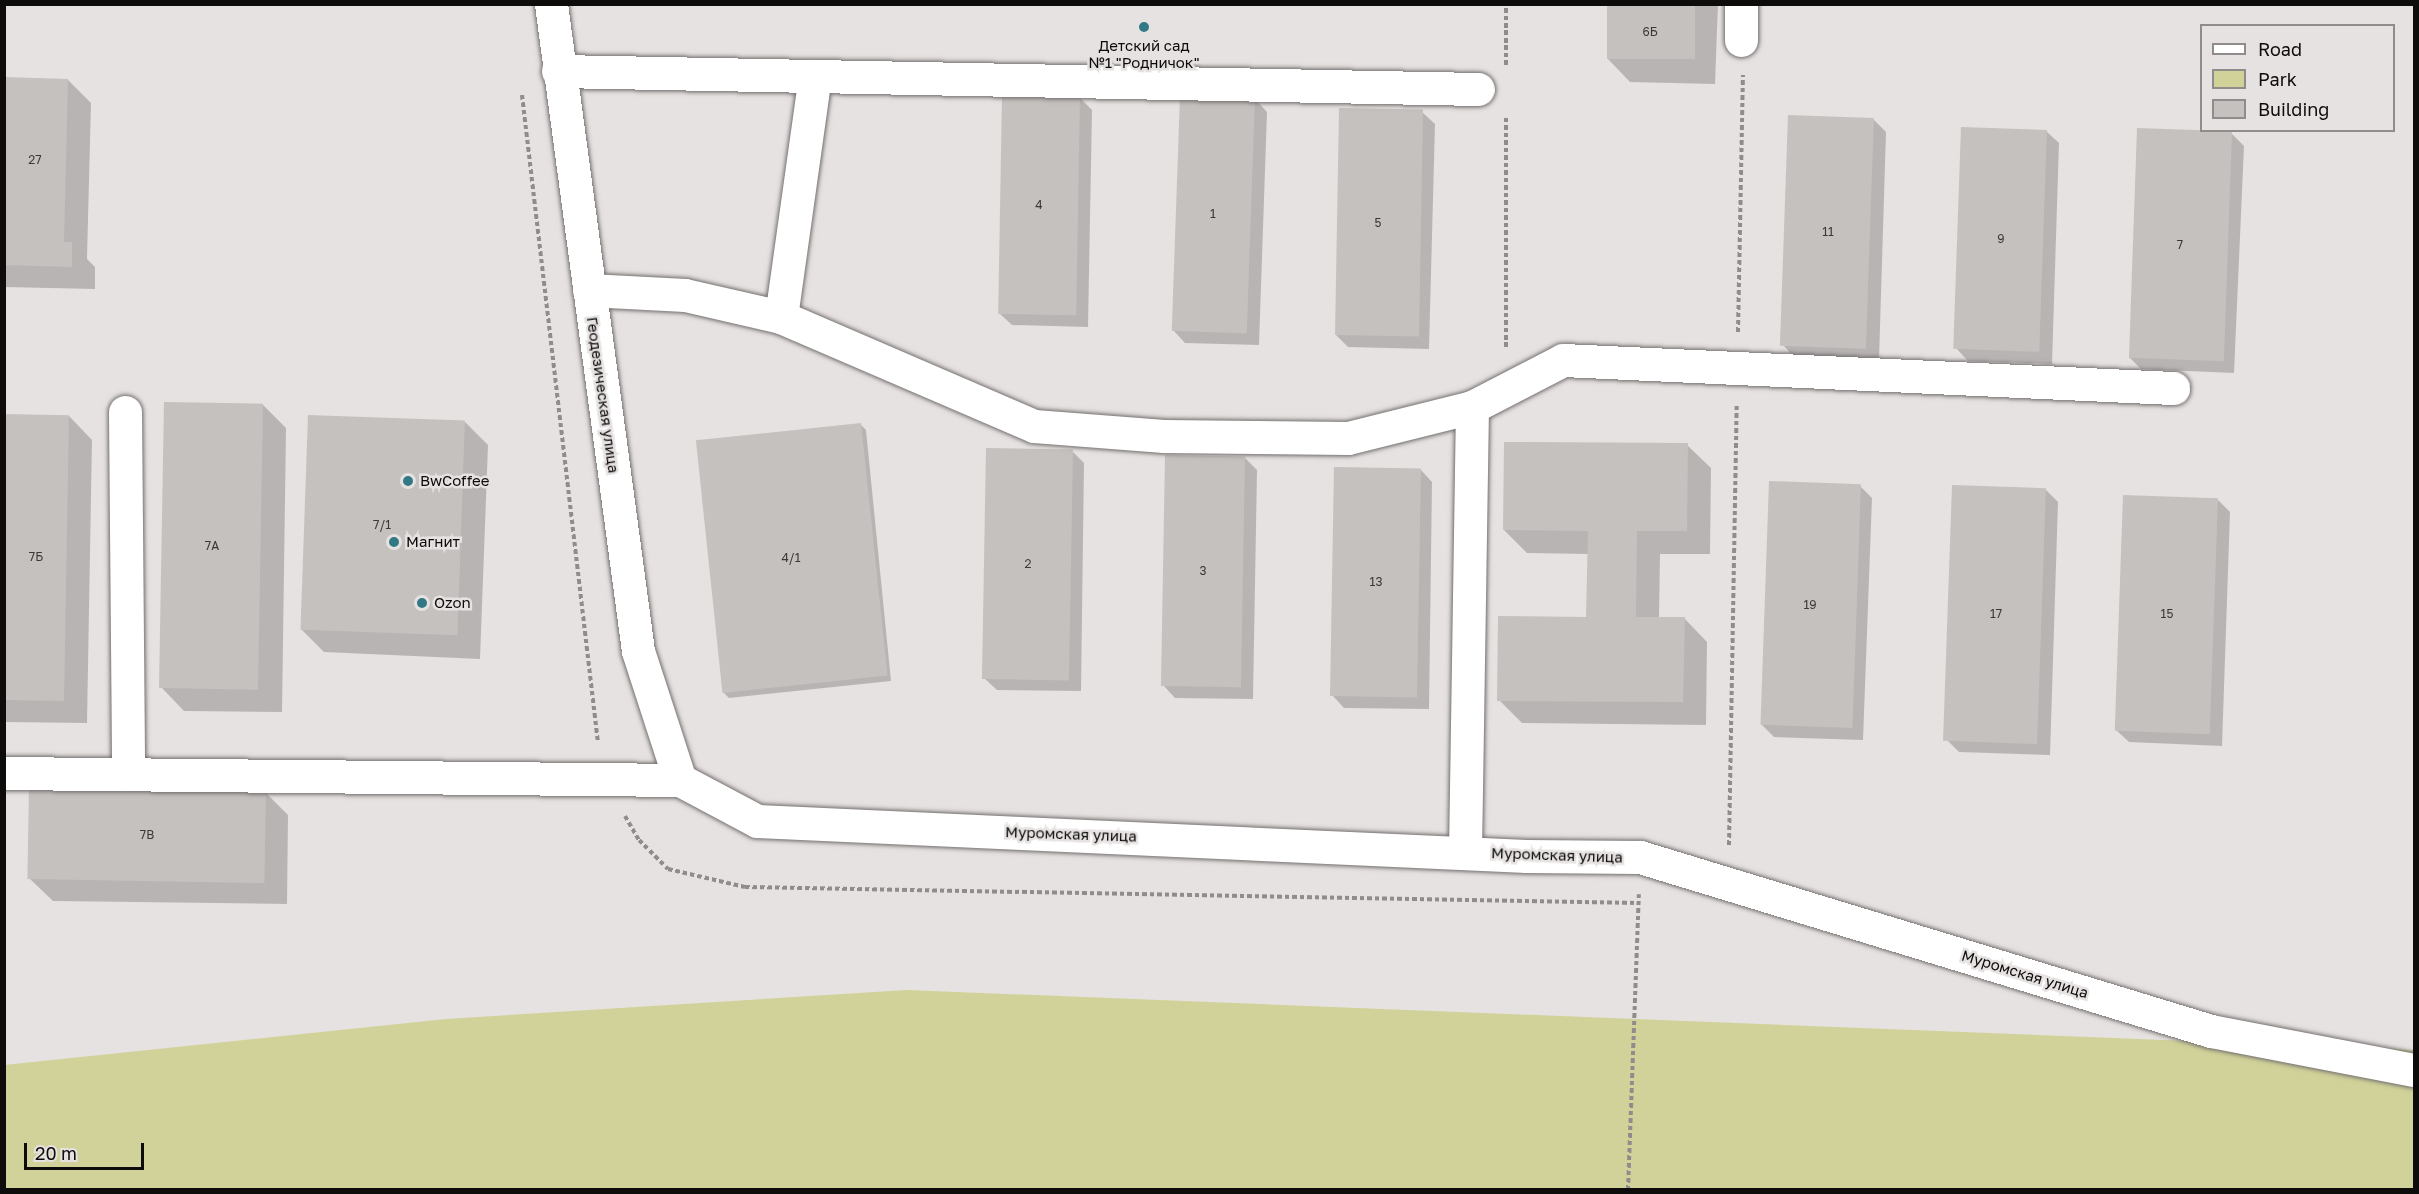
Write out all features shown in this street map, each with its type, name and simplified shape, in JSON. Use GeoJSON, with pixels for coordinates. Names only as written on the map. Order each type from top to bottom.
{"type":"FeatureCollection","features":[{"type":"Feature","properties":{"kind":"street","name":"Геодезическая улица"},"geometry":{"type":"LineString","coordinates":[[551,4],[558,71],[638,651],[680,780]]}},
{"type":"Feature","properties":{"kind":"street"},"geometry":{"type":"LineString","coordinates":[[1741,4],[1741,40]]}},
{"type":"Feature","properties":{"kind":"street"},"geometry":{"type":"LineString","coordinates":[[558,71],[815,76],[1492,82]]}},
{"type":"Feature","properties":{"kind":"street"},"geometry":{"type":"LineString","coordinates":[[781,317],[815,76]]}},
{"type":"Feature","properties":{"kind":"street"},"geometry":{"type":"LineString","coordinates":[[589,290],[685,295],[781,317],[1034,426],[1164,436],[1348,438],[1472,407],[1563,360],[2173,387]]}},
{"type":"Feature","properties":{"kind":"street"},"geometry":{"type":"LineString","coordinates":[[1465,851],[1472,407]]}},
{"type":"Feature","properties":{"kind":"street"},"geometry":{"type":"LineString","coordinates":[[125,412],[128,774]]}},
{"type":"Feature","properties":{"kind":"street"},"geometry":{"type":"LineString","coordinates":[[4,773],[680,780]]}},
{"type":"Feature","properties":{"kind":"street","name":"Муромская улица"},"geometry":{"type":"LineString","coordinates":[[680,780],[757,821],[1640,857],[2211,1031],[2415,1070]]}},
{"type":"Feature","properties":{"kind":"path"},"geometry":{"type":"LineString","coordinates":[[1492,82],[1506,4]]}},
{"type":"Feature","properties":{"kind":"path"},"geometry":{"type":"LineString","coordinates":[[1729,884],[1737,368],[1744,96],[1741,40]]}},
{"type":"Feature","properties":{"kind":"path"},"geometry":{"type":"LineString","coordinates":[[522,90],[603,779],[639,840],[668,869],[745,886],[1639,903]]}},
{"type":"Feature","properties":{"kind":"path"},"geometry":{"type":"LineString","coordinates":[[1506,110],[1506,390]]}},
{"type":"Feature","properties":{"kind":"path"},"geometry":{"type":"LineString","coordinates":[[1628,1190],[1640,857]]}},
{"type":"Feature","properties":{"kind":"green space"},"geometry":{"type":"Polygon","coordinates":[[[907,990],[2414,1050],[2414,1189],[5,1189],[4,1065],[446,1019],[907,990]]]}},
{"type":"Feature","properties":{"kind":"building"},"geometry":{"type":"Polygon","coordinates":[[[1607,4],[1695,4],[1695,59],[1607,59],[1607,4]]]}},
{"type":"Feature","properties":{"kind":"building"},"geometry":{"type":"Polygon","coordinates":[[[4,77],[68,79],[64,242],[72,242],[72,267],[4,265],[4,77]]]}},
{"type":"Feature","properties":{"kind":"building"},"geometry":{"type":"Polygon","coordinates":[[[1002,95],[1080,96],[1076,315],[998,314],[1002,95]]]}},
{"type":"Feature","properties":{"kind":"building"},"geometry":{"type":"Polygon","coordinates":[[[1180,95],[1255,98],[1247,333],[1172,331],[1180,95]]]}},
{"type":"Feature","properties":{"kind":"building"},"geometry":{"type":"Polygon","coordinates":[[[1339,108],[1423,109],[1419,336],[1335,335],[1339,108]]]}},
{"type":"Feature","properties":{"kind":"building"},"geometry":{"type":"Polygon","coordinates":[[[1788,115],[1874,118],[1866,349],[1780,346],[1788,115]]]}},
{"type":"Feature","properties":{"kind":"building"},"geometry":{"type":"Polygon","coordinates":[[[1961,127],[2047,130],[2039,352],[1953,349],[1961,127]]]}},
{"type":"Feature","properties":{"kind":"building"},"geometry":{"type":"Polygon","coordinates":[[[2137,128],[2232,132],[2224,361],[2129,358],[2137,128]]]}},
{"type":"Feature","properties":{"kind":"building"},"geometry":{"type":"Polygon","coordinates":[[[164,402],[263,404],[258,690],[159,688],[164,402]]]}},
{"type":"Feature","properties":{"kind":"building"},"geometry":{"type":"Polygon","coordinates":[[[4,414],[69,415],[64,701],[4,700],[4,414]]]}},
{"type":"Feature","properties":{"kind":"building"},"geometry":{"type":"Polygon","coordinates":[[[308,415],[465,420],[457,635],[300,630],[308,415]]]}},
{"type":"Feature","properties":{"kind":"building"},"geometry":{"type":"Polygon","coordinates":[[[861,423],[888,676],[722,693],[696,440],[861,423]]]}},
{"type":"Feature","properties":{"kind":"building"},"geometry":{"type":"Polygon","coordinates":[[[1504,442],[1688,443],[1687,531],[1637,531],[1636,617],[1685,617],[1683,702],[1497,701],[1498,616],[1586,617],[1588,531],[1503,530],[1504,442]]]}},
{"type":"Feature","properties":{"kind":"building"},"geometry":{"type":"Polygon","coordinates":[[[986,448],[1073,450],[1069,680],[982,679],[986,448]]]}},
{"type":"Feature","properties":{"kind":"building"},"geometry":{"type":"Polygon","coordinates":[[[1165,455],[1245,456],[1241,687],[1161,686],[1165,455]]]}},
{"type":"Feature","properties":{"kind":"building"},"geometry":{"type":"Polygon","coordinates":[[[1334,467],[1421,469],[1417,697],[1330,696],[1334,467]]]}},
{"type":"Feature","properties":{"kind":"building"},"geometry":{"type":"Polygon","coordinates":[[[1769,481],[1861,484],[1852,728],[1760,725],[1769,481]]]}},
{"type":"Feature","properties":{"kind":"building"},"geometry":{"type":"Polygon","coordinates":[[[1952,485],[2046,488],[2037,744],[1943,741],[1952,485]]]}},
{"type":"Feature","properties":{"kind":"building"},"geometry":{"type":"Polygon","coordinates":[[[2123,495],[2218,498],[2210,734],[2115,731],[2123,495]]]}},
{"type":"Feature","properties":{"kind":"building"},"geometry":{"type":"Polygon","coordinates":[[[29,787],[266,791],[264,883],[27,879],[29,787]]]}},
{"type":"Feature","properties":{"kind":"place","name":"Детский сад №1 \"Родничок\""},"geometry":{"type":"Point","coordinates":[1144,27]}},
{"type":"Feature","properties":{"kind":"place","name":"BwCoffee"},"geometry":{"type":"Point","coordinates":[408,481]}},
{"type":"Feature","properties":{"kind":"place","name":"Магнит"},"geometry":{"type":"Point","coordinates":[394,542]}},
{"type":"Feature","properties":{"kind":"place","name":"Ozon"},"geometry":{"type":"Point","coordinates":[422,603]}}]}
